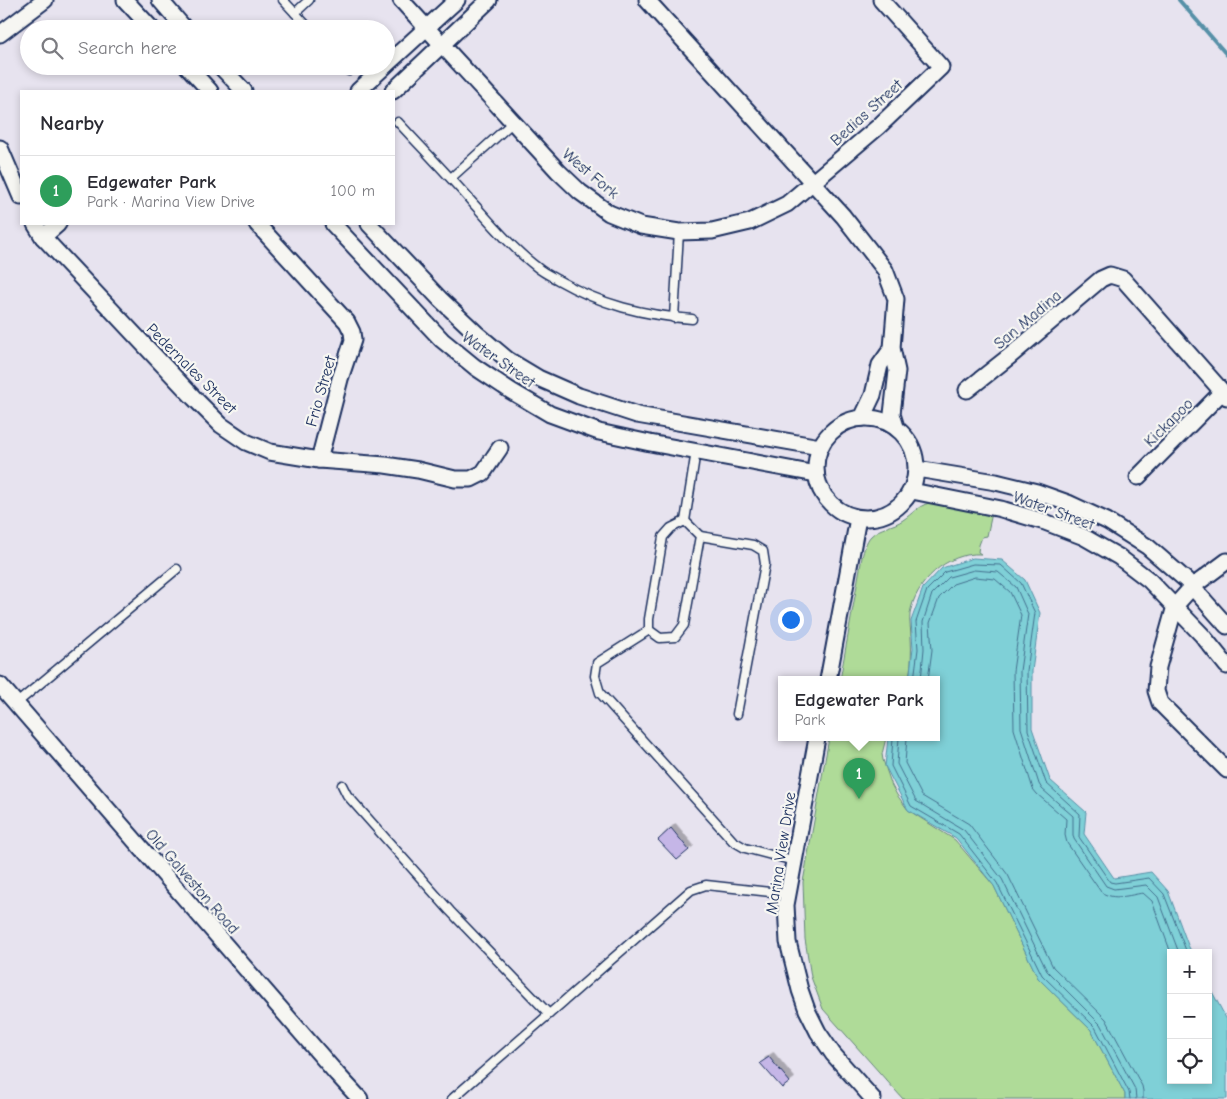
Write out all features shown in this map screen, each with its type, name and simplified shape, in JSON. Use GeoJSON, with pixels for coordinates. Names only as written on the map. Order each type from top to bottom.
{"type":"FeatureCollection","features":[{"type":"Feature","properties":{"kind":"street"},"geometry":{"type":"LineString","coordinates":[[0,34],[45,0]]}},
{"type":"Feature","properties":{"kind":"street"},"geometry":{"type":"LineString","coordinates":[[125,0],[144,20]]}},
{"type":"Feature","properties":{"kind":"street"},"geometry":{"type":"LineString","coordinates":[[160,0],[177,20]]}},
{"type":"Feature","properties":{"kind":"street","name":"West Fork"},"geometry":{"type":"LineString","coordinates":[[401,0],[558,171],[580,192],[609,213],[641,226],[679,232],[712,231],[750,222],[787,204],[813,182]]}},
{"type":"Feature","properties":{"kind":"street"},"geometry":{"type":"LineString","coordinates":[[395,58],[457,0]]}},
{"type":"Feature","properties":{"kind":"street"},"geometry":{"type":"LineString","coordinates":[[394,90],[489,0]]}},
{"type":"Feature","properties":{"kind":"street"},"geometry":{"type":"LineString","coordinates":[[647,0],[813,182],[886,270],[896,299],[892,348],[897,371],[892,414],[896,427]]}},
{"type":"Feature","properties":{"kind":"street","name":"Bedias Street"},"geometry":{"type":"LineString","coordinates":[[813,182],[878,127],[941,67],[881,0]]}},
{"type":"Feature","properties":{"kind":"street"},"geometry":{"type":"LineString","coordinates":[[195,75],[209,90]]}},
{"type":"Feature","properties":{"kind":"street"},"geometry":{"type":"LineString","coordinates":[[229,75],[243,90]]}},
{"type":"Feature","properties":{"kind":"street"},"geometry":{"type":"LineString","coordinates":[[359,90],[376,75]]}},
{"type":"Feature","properties":{"kind":"street"},"geometry":{"type":"LineString","coordinates":[[0,148],[20,194]]}},
{"type":"Feature","properties":{"kind":"street","name":"Pedernales Street"},"geometry":{"type":"LineString","coordinates":[[36,225],[43,237],[194,398],[221,425],[246,442],[270,452],[319,460],[385,465],[418,470],[455,479],[471,479],[484,473],[500,448]]}},
{"type":"Feature","properties":{"kind":"street"},"geometry":{"type":"LineString","coordinates":[[43,237],[57,225]]}},
{"type":"Feature","properties":{"kind":"street","name":"Frio Street"},"geometry":{"type":"LineString","coordinates":[[258,225],[347,322],[352,332],[354,340],[340,379],[319,460]]}},
{"type":"Feature","properties":{"kind":"street","name":"Water Street"},"geometry":{"type":"LineString","coordinates":[[334,225],[442,340],[475,367],[550,414],[598,432],[816,474]]}},
{"type":"Feature","properties":{"kind":"street","name":"Water Street"},"geometry":{"type":"LineString","coordinates":[[370,225],[440,299],[476,333],[508,360],[538,378],[579,396],[637,415],[820,447]]}},
{"type":"Feature","properties":{"kind":"street","name":"San Madina"},"geometry":{"type":"LineString","coordinates":[[967,390],[1101,279],[1110,275],[1123,280],[1225,395]]}},
{"type":"Feature","properties":{"kind":"street"},"geometry":{"type":"LineString","coordinates":[[862,418],[873,395],[880,365],[892,348]]}},
{"type":"Feature","properties":{"kind":"street","name":"Kickapoo"},"geometry":{"type":"LineString","coordinates":[[1138,477],[1225,395]]}},
{"type":"Feature","properties":{"kind":"street"},"geometry":{"type":"LineString","coordinates":[[862,418],[880,420],[896,427],[908,439],[915,453],[917,469],[912,491],[902,504],[889,514],[874,518],[858,518],[834,508],[825,498],[819,487],[816,474],[816,460],[820,447],[827,436],[837,427],[849,421],[862,418]]}},
{"type":"Feature","properties":{"kind":"street"},"geometry":{"type":"LineString","coordinates":[[693,425],[693,450]]}},
{"type":"Feature","properties":{"kind":"street","name":"Water Street"},"geometry":{"type":"LineString","coordinates":[[917,469],[996,482],[1037,492],[1068,503],[1107,521],[1148,547],[1186,580],[1227,626]]}},
{"type":"Feature","properties":{"kind":"street","name":"Water Street"},"geometry":{"type":"LineString","coordinates":[[912,491],[1001,509],[1045,522],[1084,537],[1119,557],[1149,580],[1202,635],[1227,666]]}},
{"type":"Feature","properties":{"kind":"street"},"geometry":{"type":"LineString","coordinates":[[829,676],[858,518]]}},
{"type":"Feature","properties":{"kind":"street"},"geometry":{"type":"LineString","coordinates":[[1227,561],[1192,587],[1175,606],[1158,667],[1156,691],[1160,703],[1227,770]]}},
{"type":"Feature","properties":{"kind":"street","name":"Old Galveston Road"},"geometry":{"type":"LineString","coordinates":[[0,684],[360,1099]]}},
{"type":"Feature","properties":{"kind":"street","name":"Marina View Drive"},"geometry":{"type":"LineString","coordinates":[[816,741],[786,905],[788,942],[807,1010],[818,1032],[833,1054],[873,1099]]}},
{"type":"Feature","properties":{"kind":"lane"},"geometry":{"type":"LineString","coordinates":[[283,0],[302,20]]}},
{"type":"Feature","properties":{"kind":"lane"},"geometry":{"type":"LineString","coordinates":[[295,13],[309,0]]}},
{"type":"Feature","properties":{"kind":"lane"},"geometry":{"type":"LineString","coordinates":[[398,122],[513,247],[539,269],[569,286],[602,301],[661,316],[692,319]]}},
{"type":"Feature","properties":{"kind":"lane"},"geometry":{"type":"LineString","coordinates":[[451,178],[513,122]]}},
{"type":"Feature","properties":{"kind":"lane"},"geometry":{"type":"LineString","coordinates":[[674,318],[679,232]]}},
{"type":"Feature","properties":{"kind":"lane"},"geometry":{"type":"LineString","coordinates":[[685,521],[693,450]]}},
{"type":"Feature","properties":{"kind":"lane"},"geometry":{"type":"LineString","coordinates":[[685,521],[700,536],[753,545],[763,551],[765,564],[737,714]]}},
{"type":"Feature","properties":{"kind":"lane"},"geometry":{"type":"LineString","coordinates":[[685,521],[671,528],[663,537],[649,619],[650,630],[660,638],[675,637],[684,625],[700,536]]}},
{"type":"Feature","properties":{"kind":"lane"},"geometry":{"type":"LineString","coordinates":[[17,703],[177,569]]}},
{"type":"Feature","properties":{"kind":"lane"},"geometry":{"type":"LineString","coordinates":[[650,630],[597,663],[595,676],[600,693],[733,841],[745,848],[794,861]]}},
{"type":"Feature","properties":{"kind":"lane"},"geometry":{"type":"LineString","coordinates":[[342,785],[347,795],[450,911],[549,1014]]}},
{"type":"Feature","properties":{"kind":"lane"},"geometry":{"type":"LineString","coordinates":[[452,1099],[691,890],[706,885],[788,894]]}},
{"type":"Feature","properties":{"kind":"green space"},"geometry":{"type":"Polygon","coordinates":[[[936,503],[992,513],[987,536],[982,537],[979,545],[978,552],[981,554],[956,558],[945,564],[926,580],[918,591],[910,614],[909,676],[841,676],[865,546],[875,533],[906,518],[925,504],[936,503]]]}},
{"type":"Feature","properties":{"kind":"green space"},"geometry":{"type":"Polygon","coordinates":[[[828,741],[885,741],[882,754],[883,760],[897,795],[908,810],[955,840],[994,886],[1038,978],[1091,1030],[1125,1094],[1125,1099],[903,1099],[823,1009],[811,977],[805,939],[803,882],[828,741]]]}},
{"type":"Feature","properties":{"kind":"water"},"geometry":{"type":"Polygon","coordinates":[[[973,558],[1002,560],[1025,580],[1040,613],[1032,671],[1032,728],[1050,780],[1086,812],[1084,834],[1114,878],[1151,872],[1168,891],[1190,949],[1167,949],[1167,1084],[1212,1084],[1212,992],[1227,1020],[1227,1099],[1125,1099],[1125,1094],[1091,1030],[1038,978],[994,886],[956,838],[908,810],[885,766],[888,741],[940,741],[940,676],[910,676],[913,648],[911,621],[923,588],[942,568],[973,558]]]}},
{"type":"Feature","properties":{"kind":"building"},"geometry":{"type":"Polygon","coordinates":[[[671,828],[689,850],[677,860],[658,840],[671,828]]]}},
{"type":"Feature","properties":{"kind":"building"},"geometry":{"type":"Polygon","coordinates":[[[769,1057],[790,1082],[782,1088],[760,1063],[769,1057]]]}},
{"type":"Feature","properties":{"kind":"waterway"},"geometry":{"type":"LineString","coordinates":[[1179,0],[1227,55]]}},
{"type":"Feature","properties":{"kind":"place","name":"Edgewater Park"},"geometry":{"type":"Point","coordinates":[859,799]}}]}
